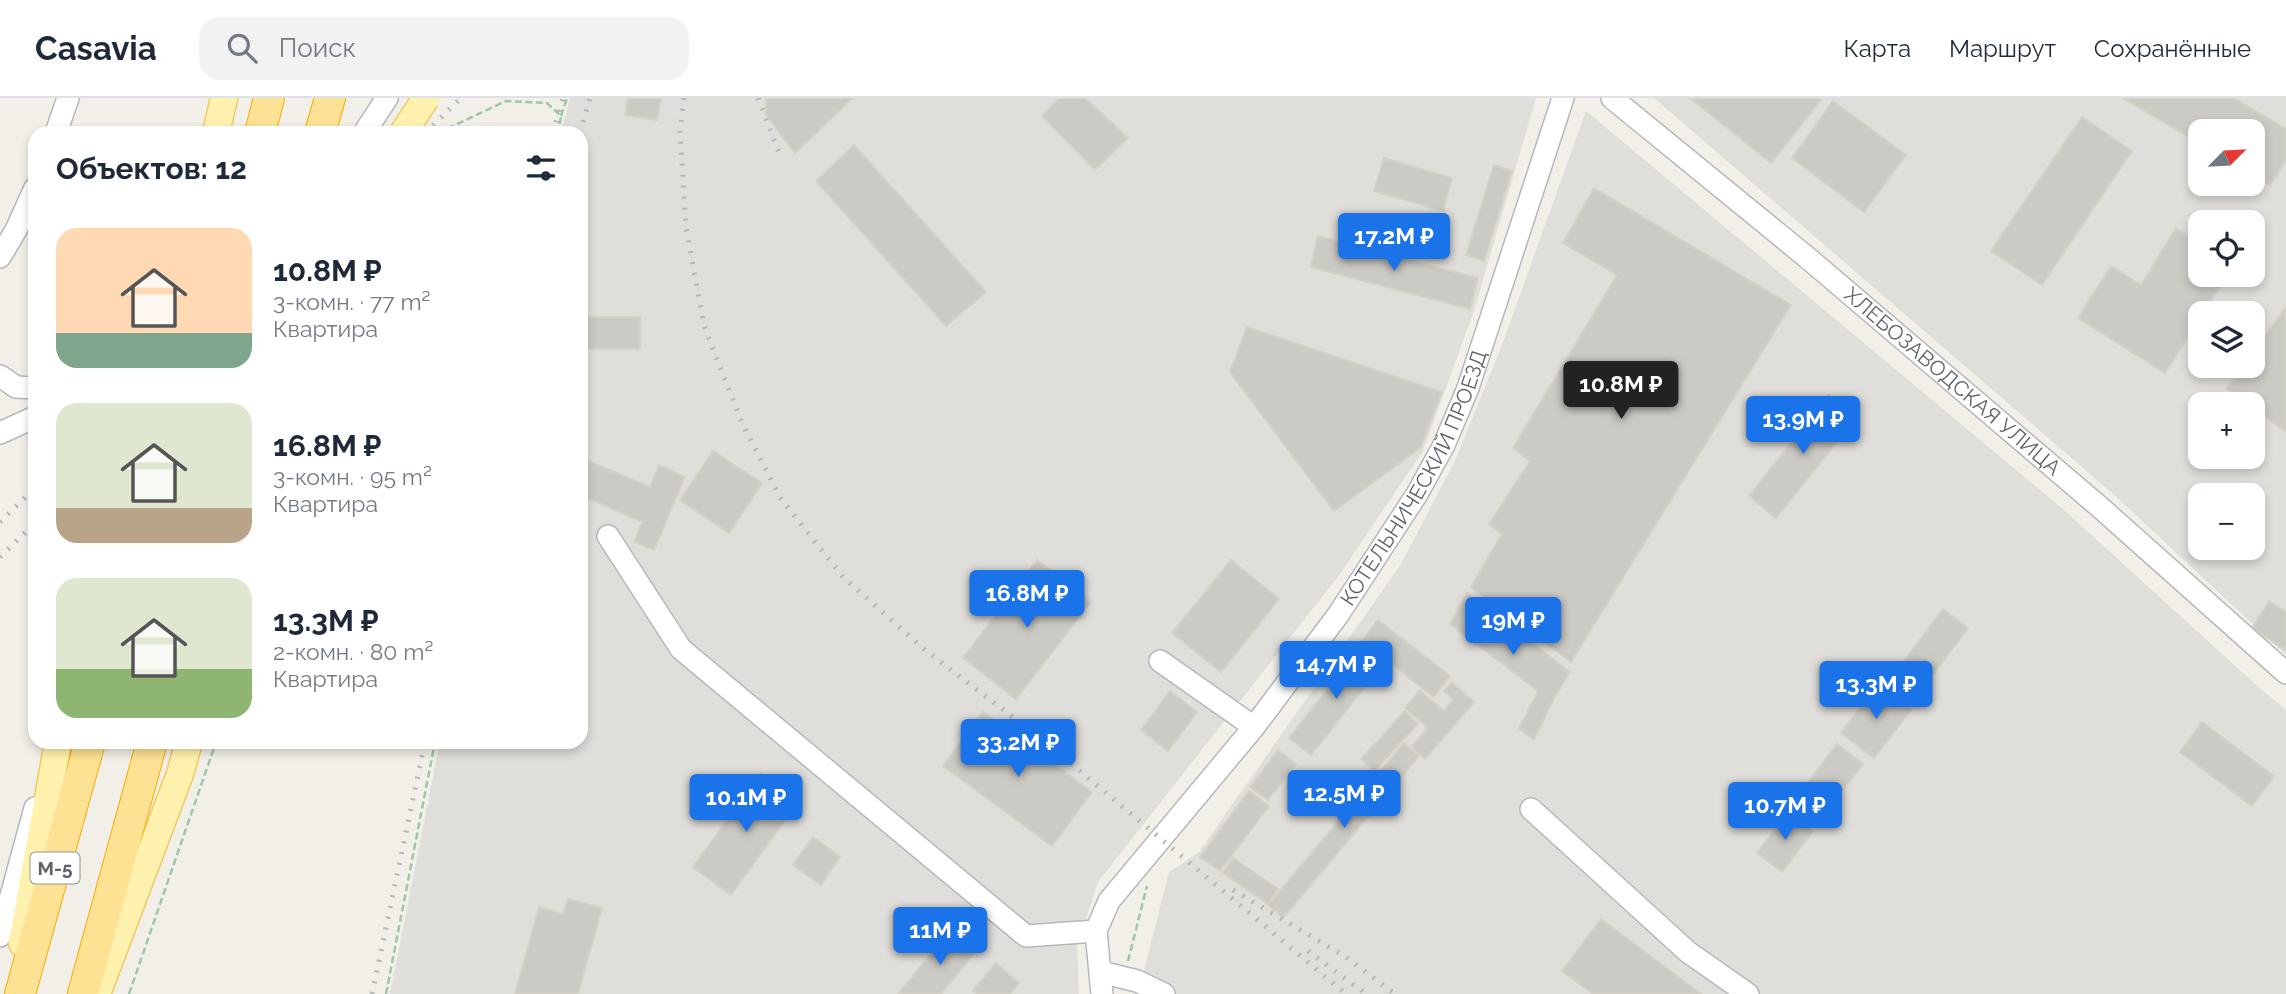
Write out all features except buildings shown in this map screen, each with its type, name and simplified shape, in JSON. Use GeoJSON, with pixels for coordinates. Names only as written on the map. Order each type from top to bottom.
{"type":"FeatureCollection","features":[{"type":"Feature","properties":{"kind":"highway"},"geometry":{"type":"LineString","coordinates":[[262,126],[270,98]]}},
{"type":"Feature","properties":{"kind":"highway"},"geometry":{"type":"LineString","coordinates":[[322,126],[330,98]]}},
{"type":"Feature","properties":{"kind":"highway","name":"М-5"},"geometry":{"type":"LineString","coordinates":[[20,994],[88,749]]}},
{"type":"Feature","properties":{"kind":"highway"},"geometry":{"type":"LineString","coordinates":[[83,994],[150,749]]}},
{"type":"Feature","properties":{"kind":"main road"},"geometry":{"type":"LineString","coordinates":[[218,126],[224,98]]}},
{"type":"Feature","properties":{"kind":"main road"},"geometry":{"type":"LineString","coordinates":[[408,126],[426,98]]}},
{"type":"Feature","properties":{"kind":"main road","name":"М-5"},"geometry":{"type":"LineString","coordinates":[[13,994],[55,749]]}},
{"type":"Feature","properties":{"kind":"main road"},"geometry":{"type":"LineString","coordinates":[[97,994],[187,749]]}},
{"type":"Feature","properties":{"kind":"street"},"geometry":{"type":"LineString","coordinates":[[58,126],[68,98]]}},
{"type":"Feature","properties":{"kind":"street"},"geometry":{"type":"LineString","coordinates":[[369,126],[387,98]]}},
{"type":"Feature","properties":{"kind":"street","name":"КОТЕЛЬНИЧЕСКИЙ ПРОЕЗД"},"geometry":{"type":"LineString","coordinates":[[1096,931],[1109,901],[1254,727],[1338,615],[1395,530],[1444,445],[1468,388],[1563,98]]}},
{"type":"Feature","properties":{"kind":"street","name":"ХЛЕБОЗАВОДСКАЯ УЛИЦА"},"geometry":{"type":"LineString","coordinates":[[1612,98],[1809,259],[2102,509],[2286,673]]}},
{"type":"Feature","properties":{"kind":"street"},"geometry":{"type":"LineString","coordinates":[[0,257],[28,203]]}},
{"type":"Feature","properties":{"kind":"street"},"geometry":{"type":"LineString","coordinates":[[0,376],[16,387],[28,388]]}},
{"type":"Feature","properties":{"kind":"street"},"geometry":{"type":"LineString","coordinates":[[0,433],[28,420]]}},
{"type":"Feature","properties":{"kind":"street"},"geometry":{"type":"LineString","coordinates":[[608,536],[681,649],[1026,936],[1096,931],[1102,994]]}},
{"type":"Feature","properties":{"kind":"street"},"geometry":{"type":"LineString","coordinates":[[1160,661],[1254,727]]}},
{"type":"Feature","properties":{"kind":"street"},"geometry":{"type":"LineString","coordinates":[[0,936],[54,749]]}},
{"type":"Feature","properties":{"kind":"street"},"geometry":{"type":"LineString","coordinates":[[1531,809],[1688,952],[1748,994]]}},
{"type":"Feature","properties":{"kind":"street"},"geometry":{"type":"LineString","coordinates":[[1101,972],[1124,977],[1164,994]]}},
{"type":"Feature","properties":{"kind":"path"},"geometry":{"type":"LineString","coordinates":[[559,126],[567,98]]}},
{"type":"Feature","properties":{"kind":"path"},"geometry":{"type":"LineString","coordinates":[[453,126],[506,101],[547,103],[561,116]]}},
{"type":"Feature","properties":{"kind":"path"},"geometry":{"type":"LineString","coordinates":[[129,994],[214,749]]}},
{"type":"Feature","properties":{"kind":"path"},"geometry":{"type":"LineString","coordinates":[[386,994],[434,749]]}},
{"type":"Feature","properties":{"kind":"path"},"geometry":{"type":"LineString","coordinates":[[1124,977],[1150,877]]}},
{"type":"Feature","properties":{"kind":"shaded area"},"geometry":{"type":"Polygon","coordinates":[[[570,98],[1536,98],[1474,311],[1423,451],[1340,574],[1098,882],[1077,946],[1079,994],[390,994],[439,749],[588,749],[588,126],[563,126],[570,98]]]}},
{"type":"Feature","properties":{"kind":"shaded area"},"geometry":{"type":"Polygon","coordinates":[[[1654,98],[2286,98],[2286,655],[2111,492],[1654,98]]]}},
{"type":"Feature","properties":{"kind":"shaded area"},"geometry":{"type":"Polygon","coordinates":[[[1586,111],[2064,510],[2286,710],[2286,994],[1138,994],[1169,872],[1199,852],[1401,564],[1455,461],[1502,345],[1586,111]]]}},
{"type":"Feature","properties":{"kind":"railway"},"geometry":{"type":"LineString","coordinates":[[409,126],[438,98]]}},
{"type":"Feature","properties":{"kind":"railway"},"geometry":{"type":"LineString","coordinates":[[432,126],[461,98]]}},
{"type":"Feature","properties":{"kind":"railway"},"geometry":{"type":"LineString","coordinates":[[555,126],[563,98]]}},
{"type":"Feature","properties":{"kind":"railway"},"geometry":{"type":"LineString","coordinates":[[583,122],[590,98]]}},
{"type":"Feature","properties":{"kind":"railway"},"geometry":{"type":"LineString","coordinates":[[684,98],[680,130],[686,227],[704,326],[742,423],[781,499],[843,577],[924,649],[1044,741],[1346,994]]}},
{"type":"Feature","properties":{"kind":"railway"},"geometry":{"type":"LineString","coordinates":[[758,98],[781,158]]}},
{"type":"Feature","properties":{"kind":"railway"},"geometry":{"type":"LineString","coordinates":[[0,522],[28,495]]}},
{"type":"Feature","properties":{"kind":"railway"},"geometry":{"type":"LineString","coordinates":[[0,557],[28,530]]}},
{"type":"Feature","properties":{"kind":"railway"},"geometry":{"type":"LineString","coordinates":[[372,994],[424,749]]}},
{"type":"Feature","properties":{"kind":"railway"},"geometry":{"type":"LineString","coordinates":[[1233,890],[1346,957],[1395,994]]}},
{"type":"Feature","properties":{"kind":"railway"},"geometry":{"type":"LineString","coordinates":[[1308,951],[1366,994]]}}]}
